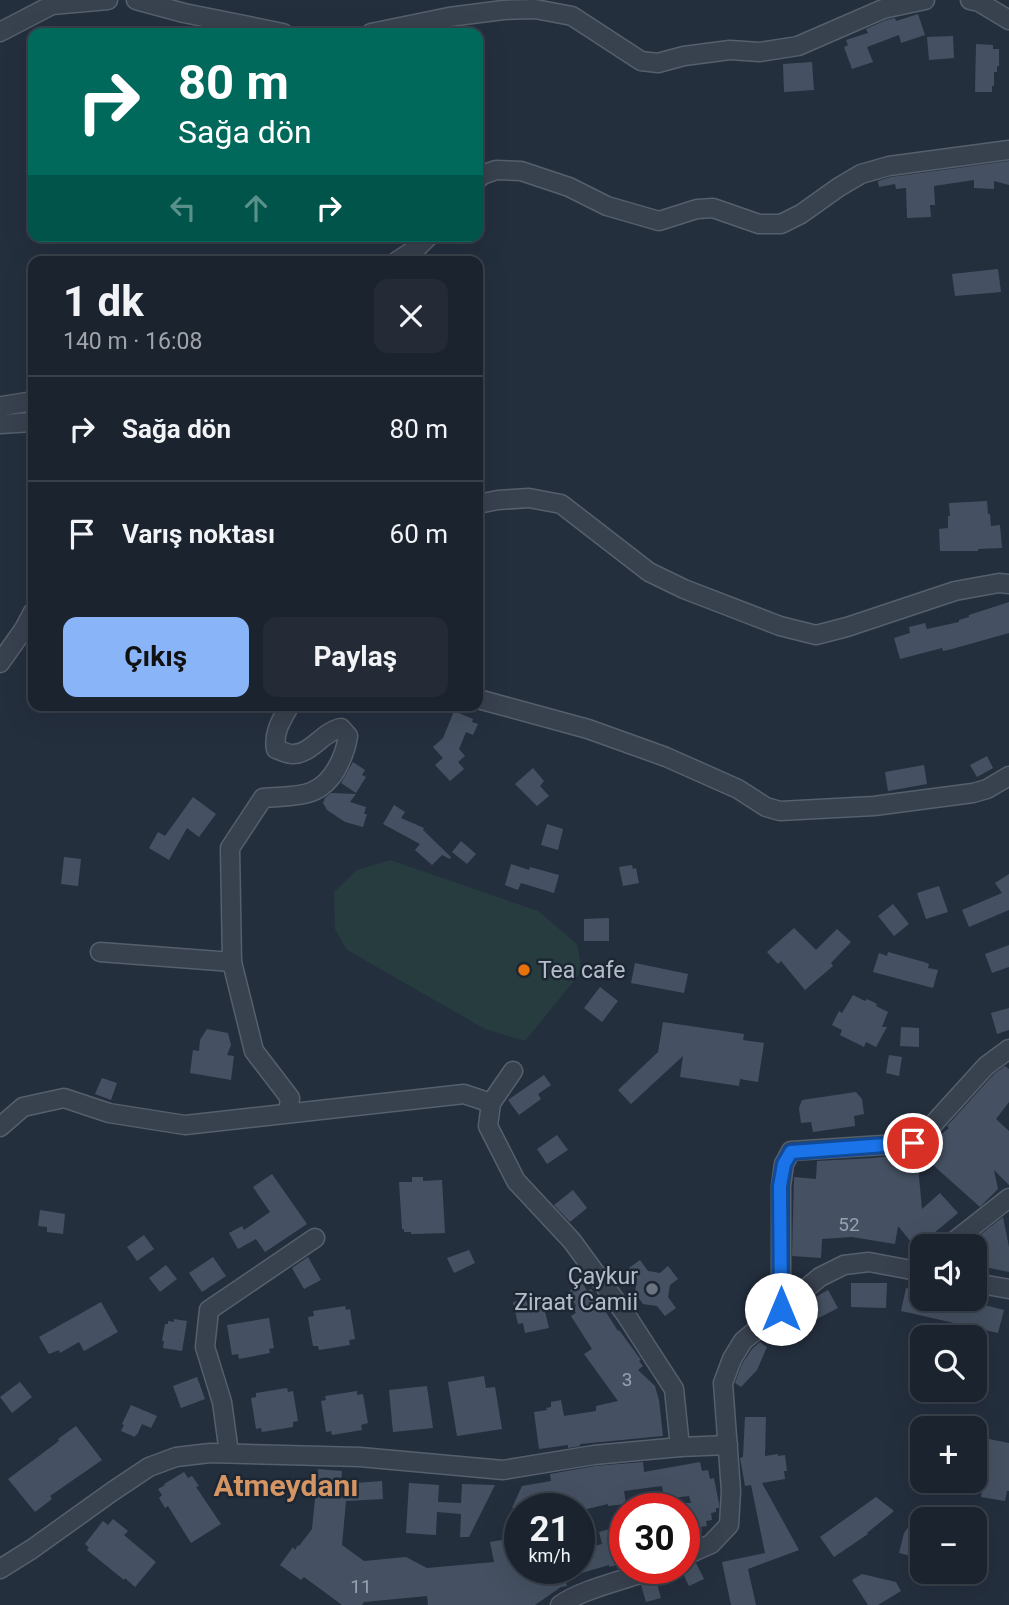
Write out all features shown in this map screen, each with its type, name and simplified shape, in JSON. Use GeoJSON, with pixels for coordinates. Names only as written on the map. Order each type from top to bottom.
{"type":"FeatureCollection","features":[{"type":"Feature","properties":{"kind":"street"},"geometry":{"type":"LineString","coordinates":[[0,32],[52,5],[108,0]]}},
{"type":"Feature","properties":{"kind":"street"},"geometry":{"type":"LineString","coordinates":[[136,0],[258,28]]}},
{"type":"Feature","properties":{"kind":"street"},"geometry":{"type":"LineString","coordinates":[[395,28],[449,17],[535,9],[572,16],[641,61],[658,63],[684,56],[730,50],[760,52],[798,46],[883,9],[925,0]]}},
{"type":"Feature","properties":{"kind":"street"},"geometry":{"type":"LineString","coordinates":[[971,0],[1009,20]]}},
{"type":"Feature","properties":{"kind":"street"},"geometry":{"type":"LineString","coordinates":[[483,175],[496,170],[521,171],[569,187],[607,206],[659,221],[697,209],[713,208],[759,224],[781,224],[802,214],[861,174],[889,166],[1009,150]]}},
{"type":"Feature","properties":{"kind":"street"},"geometry":{"type":"LineString","coordinates":[[405,256],[423,242]]}},
{"type":"Feature","properties":{"kind":"street"},"geometry":{"type":"LineString","coordinates":[[0,408],[28,402]]}},
{"type":"Feature","properties":{"kind":"street"},"geometry":{"type":"LineString","coordinates":[[0,424],[28,422]]}},
{"type":"Feature","properties":{"kind":"street"},"geometry":{"type":"LineString","coordinates":[[483,503],[529,499],[561,504],[649,572],[684,589],[780,626],[816,635],[955,591],[1009,583]]}},
{"type":"Feature","properties":{"kind":"street"},"geometry":{"type":"LineString","coordinates":[[0,663],[28,621]]}},
{"type":"Feature","properties":{"kind":"street"},"geometry":{"type":"LineString","coordinates":[[483,700],[588,729],[666,757],[738,789],[766,807],[780,811],[874,806],[974,793],[1009,776]]}},
{"type":"Feature","properties":{"kind":"street"},"geometry":{"type":"LineString","coordinates":[[287,711],[275,740],[276,749],[292,754],[306,750],[334,729],[341,728],[348,736],[346,750],[330,781],[317,791],[303,795],[263,798],[230,848],[232,962],[254,1051],[290,1098],[288,1113]]}},
{"type":"Feature","properties":{"kind":"street"},"geometry":{"type":"LineString","coordinates":[[100,952],[232,962]]}},
{"type":"Feature","properties":{"kind":"street"},"geometry":{"type":"LineString","coordinates":[[781,1309],[780,1186],[784,1164],[791,1152],[913,1143],[986,1066],[1009,1049]]}},
{"type":"Feature","properties":{"kind":"street"},"geometry":{"type":"LineString","coordinates":[[513,1071],[491,1103],[488,1126],[516,1181],[572,1241],[626,1315],[674,1389],[680,1447]]}},
{"type":"Feature","properties":{"kind":"street"},"geometry":{"type":"LineString","coordinates":[[0,1127],[23,1107],[64,1098],[109,1113],[185,1125],[464,1094],[491,1103]]}},
{"type":"Feature","properties":{"kind":"street"},"geometry":{"type":"LineString","coordinates":[[963,1234],[1009,1198]]}},
{"type":"Feature","properties":{"kind":"street"},"geometry":{"type":"LineString","coordinates":[[229,1453],[222,1402],[205,1347],[209,1310],[315,1238]]}},
{"type":"Feature","properties":{"kind":"street"},"geometry":{"type":"LineString","coordinates":[[700,1549],[711,1544],[729,1525],[731,1491],[723,1382],[743,1341],[820,1277],[844,1265],[869,1262],[910,1268]]}},
{"type":"Feature","properties":{"kind":"street"},"geometry":{"type":"LineString","coordinates":[[987,1285],[1009,1289]]}},
{"type":"Feature","properties":{"kind":"street"},"geometry":{"type":"LineString","coordinates":[[0,1569],[149,1467],[176,1457],[229,1453],[360,1457],[503,1470],[594,1455],[728,1445]]}},
{"type":"Feature","properties":{"kind":"street"},"geometry":{"type":"LineString","coordinates":[[560,1605],[570,1598],[613,1584]]}},
{"type":"Feature","properties":{"kind":"green space"},"geometry":{"type":"Polygon","coordinates":[[[390,860],[538,911],[577,944],[582,971],[525,1041],[485,1029],[347,950],[335,929],[334,892],[357,870],[390,860]]]}},
{"type":"Feature","properties":{"kind":"building"},"geometry":{"type":"Polygon","coordinates":[[[918,14],[925,35],[901,43],[899,35],[867,47],[873,62],[852,69],[844,47],[848,45],[846,40],[868,33],[866,29],[886,20],[895,18],[896,21],[918,14]]]}},
{"type":"Feature","properties":{"kind":"building"},"geometry":{"type":"Polygon","coordinates":[[[953,36],[954,58],[929,60],[927,37],[953,36]]]}},
{"type":"Feature","properties":{"kind":"building"},"geometry":{"type":"Polygon","coordinates":[[[976,44],[993,45],[993,49],[999,49],[999,66],[997,72],[994,72],[992,92],[975,92],[976,44]]]}},
{"type":"Feature","properties":{"kind":"building"},"geometry":{"type":"Polygon","coordinates":[[[812,62],[814,90],[784,92],[783,64],[812,62]]]}},
{"type":"Feature","properties":{"kind":"building"},"geometry":{"type":"Polygon","coordinates":[[[1009,161],[1009,185],[994,181],[994,189],[974,188],[974,180],[934,186],[935,205],[930,205],[931,217],[907,218],[906,188],[896,189],[895,184],[879,187],[878,181],[891,177],[1009,161]]]}},
{"type":"Feature","properties":{"kind":"building"},"geometry":{"type":"Polygon","coordinates":[[[998,269],[1001,292],[955,296],[952,274],[998,269]]]}},
{"type":"Feature","properties":{"kind":"building"},"geometry":{"type":"Polygon","coordinates":[[[987,501],[991,526],[1000,525],[1002,548],[940,551],[939,529],[948,528],[949,503],[987,501]]]}},
{"type":"Feature","properties":{"kind":"building"},"geometry":{"type":"Polygon","coordinates":[[[1009,602],[1009,633],[952,649],[943,651],[942,648],[900,659],[894,638],[910,633],[909,627],[925,623],[927,629],[959,622],[969,615],[1009,602]]]}},
{"type":"Feature","properties":{"kind":"building"},"geometry":{"type":"Polygon","coordinates":[[[454,711],[478,724],[473,735],[466,732],[459,749],[465,756],[458,762],[464,769],[450,781],[435,765],[443,758],[433,747],[443,738],[454,711]]]}},
{"type":"Feature","properties":{"kind":"building"},"geometry":{"type":"Polygon","coordinates":[[[987,756],[993,768],[977,777],[970,765],[987,756]]]}},
{"type":"Feature","properties":{"kind":"building"},"geometry":{"type":"Polygon","coordinates":[[[353,762],[365,770],[362,775],[366,777],[356,793],[341,783],[353,762]]]}},
{"type":"Feature","properties":{"kind":"building"},"geometry":{"type":"Polygon","coordinates":[[[924,765],[927,784],[888,791],[885,772],[924,765]]]}},
{"type":"Feature","properties":{"kind":"building"},"geometry":{"type":"Polygon","coordinates":[[[533,768],[544,781],[540,786],[549,796],[537,806],[515,784],[533,768]]]}},
{"type":"Feature","properties":{"kind":"building"},"geometry":{"type":"Polygon","coordinates":[[[331,793],[356,794],[350,802],[366,807],[363,827],[345,822],[327,810],[323,803],[331,793]]]}},
{"type":"Feature","properties":{"kind":"building"},"geometry":{"type":"Polygon","coordinates":[[[193,797],[216,814],[199,837],[187,828],[169,860],[149,848],[158,832],[165,836],[193,797]]]}},
{"type":"Feature","properties":{"kind":"building"},"geometry":{"type":"Polygon","coordinates":[[[394,805],[405,812],[401,818],[424,828],[450,859],[442,855],[432,865],[415,850],[420,844],[383,824],[394,805]]]}},
{"type":"Feature","properties":{"kind":"building"},"geometry":{"type":"Polygon","coordinates":[[[547,824],[563,829],[558,850],[541,845],[547,824]]]}},
{"type":"Feature","properties":{"kind":"building"},"geometry":{"type":"Polygon","coordinates":[[[461,841],[476,854],[467,864],[452,852],[461,841]]]}},
{"type":"Feature","properties":{"kind":"building"},"geometry":{"type":"Polygon","coordinates":[[[64,857],[81,859],[78,886],[61,884],[64,857]]]}},
{"type":"Feature","properties":{"kind":"building"},"geometry":{"type":"Polygon","coordinates":[[[511,864],[559,875],[554,893],[521,883],[518,890],[505,885],[511,864]]]}},
{"type":"Feature","properties":{"kind":"building"},"geometry":{"type":"Polygon","coordinates":[[[632,865],[633,869],[636,868],[639,883],[623,886],[619,867],[632,865]]]}},
{"type":"Feature","properties":{"kind":"building"},"geometry":{"type":"Polygon","coordinates":[[[1009,874],[1009,910],[969,927],[962,910],[1002,893],[995,883],[1009,874]]]}},
{"type":"Feature","properties":{"kind":"building"},"geometry":{"type":"Polygon","coordinates":[[[939,886],[948,912],[926,919],[917,893],[939,886]]]}},
{"type":"Feature","properties":{"kind":"building"},"geometry":{"type":"Polygon","coordinates":[[[893,904],[909,924],[894,936],[878,916],[893,904]]]}},
{"type":"Feature","properties":{"kind":"building"},"geometry":{"type":"Polygon","coordinates":[[[609,918],[609,941],[584,941],[584,919],[609,918]]]}},
{"type":"Feature","properties":{"kind":"building"},"geometry":{"type":"Polygon","coordinates":[[[794,928],[816,950],[837,929],[851,942],[831,963],[833,966],[805,990],[781,961],[778,964],[767,952],[794,928]]]}},
{"type":"Feature","properties":{"kind":"building"},"geometry":{"type":"Polygon","coordinates":[[[1009,945],[1009,967],[992,973],[985,954],[1009,945]]]}},
{"type":"Feature","properties":{"kind":"building"},"geometry":{"type":"Polygon","coordinates":[[[888,952],[924,962],[929,964],[928,968],[938,970],[933,988],[873,972],[879,953],[887,956],[888,952]]]}},
{"type":"Feature","properties":{"kind":"building"},"geometry":{"type":"Polygon","coordinates":[[[635,963],[688,974],[684,993],[631,983],[635,963]]]}},
{"type":"Feature","properties":{"kind":"building"},"geometry":{"type":"Polygon","coordinates":[[[600,987],[618,1001],[602,1022],[584,1008],[600,987]]]}},
{"type":"Feature","properties":{"kind":"building"},"geometry":{"type":"Polygon","coordinates":[[[853,995],[865,1001],[867,999],[888,1012],[882,1027],[887,1027],[876,1047],[866,1042],[864,1047],[840,1035],[842,1030],[832,1025],[839,1011],[842,1013],[853,995]]]}},
{"type":"Feature","properties":{"kind":"building"},"geometry":{"type":"Polygon","coordinates":[[[1009,1008],[1009,1030],[997,1034],[991,1013],[1009,1008]]]}},
{"type":"Feature","properties":{"kind":"building"},"geometry":{"type":"Polygon","coordinates":[[[663,1022],[744,1034],[743,1040],[764,1043],[758,1082],[740,1079],[739,1086],[680,1077],[683,1056],[631,1104],[618,1090],[658,1052],[663,1022]]]}},
{"type":"Feature","properties":{"kind":"building"},"geometry":{"type":"Polygon","coordinates":[[[901,1027],[919,1028],[919,1047],[900,1046],[901,1027]]]}},
{"type":"Feature","properties":{"kind":"building"},"geometry":{"type":"Polygon","coordinates":[[[207,1029],[228,1033],[231,1045],[227,1055],[234,1056],[231,1080],[190,1073],[193,1050],[199,1051],[200,1040],[207,1029]]]}},
{"type":"Feature","properties":{"kind":"building"},"geometry":{"type":"Polygon","coordinates":[[[889,1055],[902,1057],[899,1076],[886,1073],[889,1055]]]}},
{"type":"Feature","properties":{"kind":"building"},"geometry":{"type":"Polygon","coordinates":[[[1005,1066],[1009,1069],[1009,1102],[996,1119],[1009,1131],[1009,1185],[994,1170],[998,1189],[980,1207],[921,1151],[949,1128],[947,1126],[994,1074],[1005,1066]]]}},
{"type":"Feature","properties":{"kind":"building"},"geometry":{"type":"Polygon","coordinates":[[[544,1075],[551,1085],[538,1094],[541,1099],[519,1115],[508,1100],[544,1075]]]}},
{"type":"Feature","properties":{"kind":"building"},"geometry":{"type":"Polygon","coordinates":[[[102,1078],[117,1083],[111,1100],[95,1094],[102,1078]]]}},
{"type":"Feature","properties":{"kind":"building"},"geometry":{"type":"Polygon","coordinates":[[[856,1092],[862,1099],[864,1114],[854,1116],[855,1126],[813,1132],[811,1122],[801,1123],[799,1108],[802,1100],[856,1092]]]}},
{"type":"Feature","properties":{"kind":"building"},"geometry":{"type":"Polygon","coordinates":[[[557,1135],[568,1150],[547,1164],[537,1149],[557,1135]]]}},
{"type":"Feature","properties":{"kind":"building"},"geometry":{"type":"Polygon","coordinates":[[[917,1153],[922,1209],[940,1193],[958,1213],[933,1234],[910,1234],[910,1241],[898,1226],[895,1244],[852,1237],[822,1239],[821,1258],[792,1256],[794,1177],[816,1179],[817,1161],[917,1153]]]}},
{"type":"Feature","properties":{"kind":"building"},"geometry":{"type":"Polygon","coordinates":[[[272,1174],[307,1224],[265,1252],[256,1239],[238,1249],[229,1233],[242,1226],[244,1230],[270,1212],[253,1187],[272,1174]]]}},
{"type":"Feature","properties":{"kind":"building"},"geometry":{"type":"Polygon","coordinates":[[[412,1177],[423,1177],[423,1181],[442,1180],[445,1233],[411,1234],[402,1229],[399,1182],[412,1182],[412,1177]]]}},
{"type":"Feature","properties":{"kind":"building"},"geometry":{"type":"Polygon","coordinates":[[[573,1190],[587,1208],[570,1222],[554,1205],[573,1190]]]}},
{"type":"Feature","properties":{"kind":"building"},"geometry":{"type":"Polygon","coordinates":[[[40,1210],[65,1214],[63,1234],[47,1232],[47,1227],[38,1226],[40,1210]]]}},
{"type":"Feature","properties":{"kind":"building"},"geometry":{"type":"Polygon","coordinates":[[[1003,1217],[1009,1247],[1009,1272],[987,1267],[987,1234],[981,1234],[1003,1217]]]}},
{"type":"Feature","properties":{"kind":"building"},"geometry":{"type":"Polygon","coordinates":[[[144,1235],[154,1249],[137,1261],[127,1247],[144,1235]]]}},
{"type":"Feature","properties":{"kind":"building"},"geometry":{"type":"Polygon","coordinates":[[[469,1250],[475,1263],[454,1273],[447,1258],[469,1250]]]}},
{"type":"Feature","properties":{"kind":"building"},"geometry":{"type":"Polygon","coordinates":[[[213,1257],[226,1276],[202,1292],[189,1273],[213,1257]]]}},
{"type":"Feature","properties":{"kind":"building"},"geometry":{"type":"Polygon","coordinates":[[[308,1257],[321,1280],[304,1289],[292,1268],[308,1257]]]}},
{"type":"Feature","properties":{"kind":"building","name":"Çaykur Ziraat Camii"},"geometry":{"type":"Polygon","coordinates":[[[640,1260],[648,1271],[660,1273],[668,1266],[678,1279],[670,1285],[668,1297],[676,1308],[665,1316],[657,1306],[643,1304],[635,1293],[637,1279],[629,1268],[640,1260]]]}},
{"type":"Feature","properties":{"kind":"building"},"geometry":{"type":"Polygon","coordinates":[[[166,1265],[177,1279],[160,1292],[149,1278],[166,1265]]]}},
{"type":"Feature","properties":{"kind":"building"},"geometry":{"type":"Polygon","coordinates":[[[582,1282],[587,1291],[591,1289],[618,1331],[641,1360],[639,1361],[643,1366],[638,1370],[655,1386],[663,1436],[539,1449],[534,1412],[547,1410],[546,1408],[551,1407],[551,1402],[561,1400],[564,1416],[596,1411],[596,1406],[618,1401],[584,1354],[592,1349],[571,1316],[576,1313],[573,1308],[576,1306],[568,1292],[582,1282]]]}},
{"type":"Feature","properties":{"kind":"building"},"geometry":{"type":"Polygon","coordinates":[[[851,1283],[887,1283],[886,1308],[851,1307],[851,1283]]]}},
{"type":"Feature","properties":{"kind":"building"},"geometry":{"type":"Polygon","coordinates":[[[906,1288],[910,1289],[910,1311],[987,1311],[987,1306],[1004,1310],[998,1333],[987,1331],[987,1325],[963,1325],[901,1311],[906,1288]]]}},
{"type":"Feature","properties":{"kind":"building"},"geometry":{"type":"Polygon","coordinates":[[[828,1290],[838,1308],[805,1325],[798,1310],[828,1290]]]}},
{"type":"Feature","properties":{"kind":"building"},"geometry":{"type":"Polygon","coordinates":[[[526,1299],[527,1303],[542,1299],[549,1328],[525,1333],[523,1323],[518,1324],[513,1302],[526,1299]]]}},
{"type":"Feature","properties":{"kind":"building"},"geometry":{"type":"Polygon","coordinates":[[[101,1302],[118,1332],[84,1351],[79,1342],[60,1353],[59,1350],[49,1354],[39,1337],[101,1302]]]}},
{"type":"Feature","properties":{"kind":"building"},"geometry":{"type":"Polygon","coordinates":[[[345,1306],[346,1310],[350,1309],[355,1339],[349,1340],[350,1345],[319,1350],[318,1346],[313,1346],[308,1317],[314,1316],[313,1311],[345,1306]]]}},
{"type":"Feature","properties":{"kind":"building"},"geometry":{"type":"Polygon","coordinates":[[[269,1318],[274,1348],[269,1349],[270,1353],[239,1359],[238,1354],[232,1355],[227,1325],[269,1318]]]}},
{"type":"Feature","properties":{"kind":"building"},"geometry":{"type":"Polygon","coordinates":[[[174,1319],[187,1321],[182,1351],[163,1348],[165,1324],[168,1324],[168,1321],[174,1322],[174,1319]]]}},
{"type":"Feature","properties":{"kind":"building"},"geometry":{"type":"Polygon","coordinates":[[[760,1342],[767,1347],[757,1370],[741,1387],[735,1383],[742,1364],[760,1342]]]}},
{"type":"Feature","properties":{"kind":"building"},"geometry":{"type":"Polygon","coordinates":[[[484,1376],[486,1388],[495,1387],[502,1429],[457,1436],[448,1382],[484,1376]]]}},
{"type":"Feature","properties":{"kind":"building"},"geometry":{"type":"Polygon","coordinates":[[[197,1377],[205,1399],[181,1408],[173,1386],[197,1377]]]}},
{"type":"Feature","properties":{"kind":"building"},"geometry":{"type":"Polygon","coordinates":[[[20,1382],[32,1397],[12,1413],[0,1397],[20,1382]]]}},
{"type":"Feature","properties":{"kind":"building"},"geometry":{"type":"Polygon","coordinates":[[[427,1386],[433,1428],[393,1432],[389,1390],[427,1386]]]}},
{"type":"Feature","properties":{"kind":"building"},"geometry":{"type":"Polygon","coordinates":[[[287,1388],[288,1392],[293,1391],[298,1421],[293,1422],[293,1427],[262,1432],[261,1428],[256,1429],[251,1398],[256,1397],[256,1393],[287,1388]]]}},
{"type":"Feature","properties":{"kind":"building"},"geometry":{"type":"Polygon","coordinates":[[[357,1391],[357,1395],[363,1394],[368,1423],[361,1425],[362,1430],[332,1435],[331,1431],[326,1432],[321,1401],[326,1400],[325,1396],[357,1391]]]}},
{"type":"Feature","properties":{"kind":"building"},"geometry":{"type":"Polygon","coordinates":[[[131,1405],[157,1416],[151,1428],[142,1424],[135,1437],[121,1431],[131,1405]]]}},
{"type":"Feature","properties":{"kind":"building"},"geometry":{"type":"Polygon","coordinates":[[[745,1417],[766,1417],[765,1456],[785,1455],[785,1479],[762,1483],[799,1550],[748,1569],[756,1605],[731,1605],[722,1562],[765,1553],[751,1485],[745,1486],[740,1458],[743,1457],[745,1417]]]}},
{"type":"Feature","properties":{"kind":"building"},"geometry":{"type":"Polygon","coordinates":[[[76,1426],[102,1460],[50,1496],[52,1499],[35,1512],[8,1479],[76,1426]]]}},
{"type":"Feature","properties":{"kind":"building"},"geometry":{"type":"Polygon","coordinates":[[[989,1439],[1009,1443],[1009,1491],[1005,1501],[981,1497],[982,1493],[987,1493],[989,1439]]]}},
{"type":"Feature","properties":{"kind":"building"},"geometry":{"type":"Polygon","coordinates":[[[643,1462],[644,1472],[700,1462],[702,1471],[708,1470],[710,1479],[714,1478],[719,1508],[711,1513],[712,1520],[706,1521],[707,1526],[701,1527],[700,1531],[700,1493],[663,1493],[662,1486],[609,1493],[609,1506],[595,1507],[595,1493],[519,1493],[522,1486],[551,1481],[550,1474],[595,1466],[643,1462]]]}},
{"type":"Feature","properties":{"kind":"building"},"geometry":{"type":"Polygon","coordinates":[[[318,1469],[342,1471],[341,1484],[382,1481],[383,1499],[346,1501],[342,1545],[364,1561],[406,1557],[427,1568],[494,1562],[490,1542],[504,1540],[504,1584],[567,1586],[561,1587],[535,1605],[428,1605],[427,1596],[364,1602],[362,1605],[342,1605],[304,1577],[301,1580],[280,1565],[293,1547],[295,1550],[312,1529],[318,1469]]]}},
{"type":"Feature","properties":{"kind":"building"},"geometry":{"type":"Polygon","coordinates":[[[184,1472],[188,1478],[192,1476],[199,1486],[196,1487],[221,1524],[191,1543],[168,1506],[165,1508],[159,1498],[162,1495],[158,1489],[184,1472]]]}},
{"type":"Feature","properties":{"kind":"building"},"geometry":{"type":"Polygon","coordinates":[[[409,1483],[439,1485],[438,1502],[461,1503],[462,1484],[495,1485],[469,1537],[460,1537],[461,1514],[437,1512],[436,1535],[406,1533],[409,1483]]]}},
{"type":"Feature","properties":{"kind":"building"},"geometry":{"type":"Polygon","coordinates":[[[876,1497],[894,1511],[868,1534],[834,1557],[820,1537],[876,1497]]]}},
{"type":"Feature","properties":{"kind":"building"},"geometry":{"type":"Polygon","coordinates":[[[113,1519],[128,1531],[124,1535],[156,1562],[135,1587],[87,1550],[89,1548],[85,1544],[103,1521],[108,1525],[113,1519]]]}},
{"type":"Feature","properties":{"kind":"building"},"geometry":{"type":"Polygon","coordinates":[[[910,1525],[910,1556],[899,1553],[904,1533],[910,1525]]]}},
{"type":"Feature","properties":{"kind":"building"},"geometry":{"type":"Polygon","coordinates":[[[609,1529],[609,1565],[595,1569],[595,1546],[602,1544],[599,1532],[609,1529]]]}},
{"type":"Feature","properties":{"kind":"building"},"geometry":{"type":"Polygon","coordinates":[[[862,1574],[896,1582],[901,1591],[878,1605],[868,1605],[852,1580],[862,1574]]]}},
{"type":"Feature","properties":{"kind":"building"},"geometry":{"type":"Polygon","coordinates":[[[657,1584],[661,1598],[646,1602],[641,1585],[657,1584]]]}},
{"type":"Feature","properties":{"kind":"place","name":"Tea cafe"},"geometry":{"type":"Point","coordinates":[524,970]}},
{"type":"Feature","properties":{"kind":"place","name":"Çaykur Ziraat Camii"},"geometry":{"type":"Point","coordinates":[652,1289]}},
{"type":"Feature","properties":{"kind":"district","name":"Atmeydanı"},"geometry":{"type":"Point","coordinates":[286,1485]}},
{"type":"Feature","properties":{"kind":"route"},"geometry":{"type":"LineString","coordinates":[[781,1309],[780,1186],[784,1164],[791,1152],[913,1143]]}}]}
